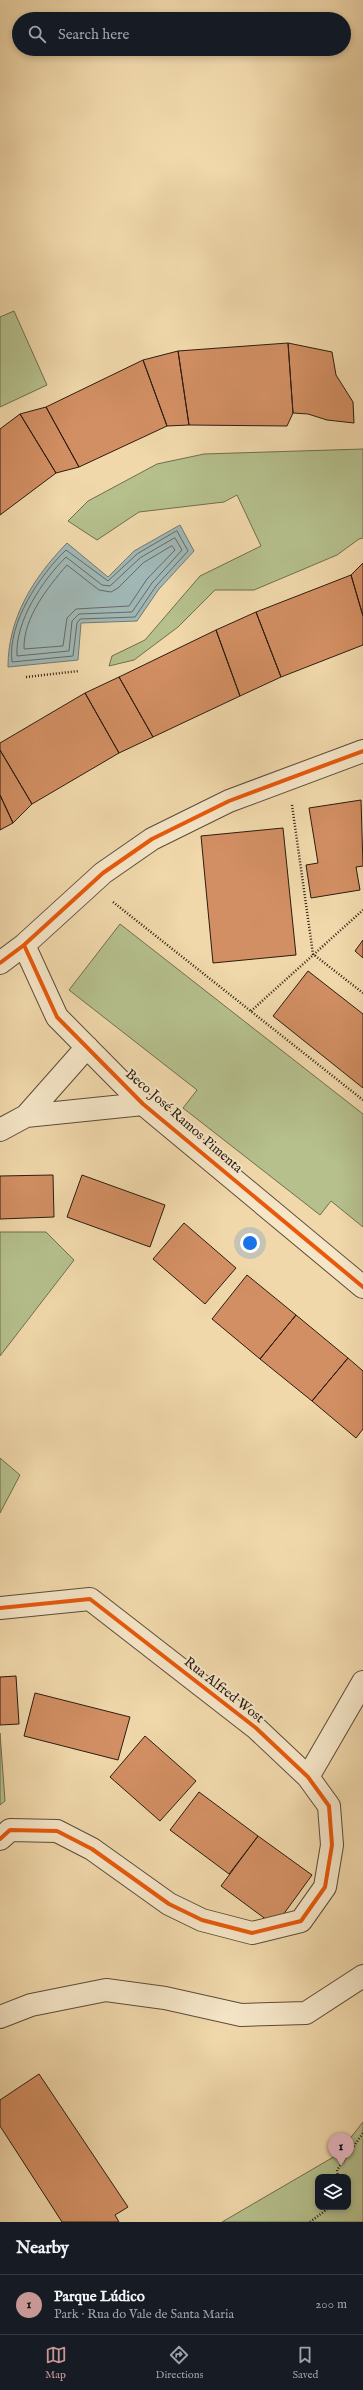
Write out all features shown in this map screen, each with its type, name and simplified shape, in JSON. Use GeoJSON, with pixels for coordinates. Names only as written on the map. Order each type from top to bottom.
{"type":"FeatureCollection","features":[{"type":"Feature","properties":{"kind":"street"},"geometry":{"type":"LineString","coordinates":[[0,963],[24,945],[103,873],[152,839],[229,801],[363,751]]}},
{"type":"Feature","properties":{"kind":"street","name":"Beco José Ramos Pimenta"},"geometry":{"type":"LineString","coordinates":[[24,945],[57,1017],[143,1104],[363,1287]]}},
{"type":"Feature","properties":{"kind":"street"},"geometry":{"type":"LineString","coordinates":[[0,1130],[26,1116],[87,1047]]}},
{"type":"Feature","properties":{"kind":"street"},"geometry":{"type":"LineString","coordinates":[[26,1116],[143,1104]]}},
{"type":"Feature","properties":{"kind":"street","name":"Rua Alfred Wost"},"geometry":{"type":"LineString","coordinates":[[0,1608],[90,1599],[256,1728],[308,1777],[329,1806],[332,1845],[325,1887],[301,1921],[252,1933],[202,1920],[169,1904],[92,1849],[57,1831],[10,1830],[0,1839]]}},
{"type":"Feature","properties":{"kind":"street"},"geometry":{"type":"LineString","coordinates":[[308,1777],[363,1682]]}},
{"type":"Feature","properties":{"kind":"street"},"geometry":{"type":"LineString","coordinates":[[0,2017],[32,2005],[106,1990],[166,1998],[241,2015],[306,2013],[363,1976]]}},
{"type":"Feature","properties":{"kind":"path"},"geometry":{"type":"LineString","coordinates":[[26,677],[79,671]]}},
{"type":"Feature","properties":{"kind":"path"},"geometry":{"type":"LineString","coordinates":[[288,779],[313,954],[363,993]]}},
{"type":"Feature","properties":{"kind":"path"},"geometry":{"type":"LineString","coordinates":[[91,884],[363,1100]]}},
{"type":"Feature","properties":{"kind":"path"},"geometry":{"type":"LineString","coordinates":[[252,1011],[363,910]]}},
{"type":"Feature","properties":{"kind":"path"},"geometry":{"type":"LineString","coordinates":[[338,2174],[337,2170],[363,2133]]}},
{"type":"Feature","properties":{"kind":"path"},"geometry":{"type":"LineString","coordinates":[[310,2222],[326,2210]]}},
{"type":"Feature","properties":{"kind":"green space"},"geometry":{"type":"Polygon","coordinates":[[[14,311],[47,385],[0,407],[0,317],[14,311]]]}},
{"type":"Feature","properties":{"kind":"green space"},"geometry":{"type":"Polygon","coordinates":[[[363,449],[363,538],[359,539],[337,555],[254,590],[215,590],[178,627],[134,660],[109,666],[112,656],[145,640],[200,576],[261,546],[237,495],[224,502],[139,512],[97,540],[68,521],[88,501],[157,464],[204,454],[363,449]]]}},
{"type":"Feature","properties":{"kind":"green space"},"geometry":{"type":"Polygon","coordinates":[[[120,924],[363,1114],[363,1227],[331,1201],[320,1215],[183,1108],[197,1090],[69,990],[120,924]]]}},
{"type":"Feature","properties":{"kind":"green space"},"geometry":{"type":"Polygon","coordinates":[[[0,1232],[46,1232],[74,1260],[0,1356],[0,1232]]]}},
{"type":"Feature","properties":{"kind":"green space"},"geometry":{"type":"Polygon","coordinates":[[[0,1458],[20,1475],[0,1513],[0,1458]]]}},
{"type":"Feature","properties":{"kind":"green space"},"geometry":{"type":"Polygon","coordinates":[[[0,1733],[5,1801],[0,1805],[0,1733]]]}},
{"type":"Feature","properties":{"kind":"green space"},"geometry":{"type":"Polygon","coordinates":[[[363,2122],[363,2222],[222,2222],[337,2155],[363,2122]]]}},
{"type":"Feature","properties":{"kind":"water"},"geometry":{"type":"Polygon","coordinates":[[[180,525],[194,551],[159,589],[137,621],[81,623],[78,660],[8,667],[12,632],[25,600],[43,570],[67,543],[108,577],[134,551],[180,525]]]}},
{"type":"Feature","properties":{"kind":"building"},"geometry":{"type":"Polygon","coordinates":[[[288,343],[293,413],[287,426],[189,425],[178,351],[288,343]]]}},
{"type":"Feature","properties":{"kind":"building"},"geometry":{"type":"Polygon","coordinates":[[[288,343],[332,352],[336,375],[353,402],[354,423],[327,420],[308,414],[293,413],[288,343]]]}},
{"type":"Feature","properties":{"kind":"building"},"geometry":{"type":"Polygon","coordinates":[[[178,351],[189,425],[167,426],[143,360],[178,351]]]}},
{"type":"Feature","properties":{"kind":"building"},"geometry":{"type":"Polygon","coordinates":[[[143,360],[167,426],[79,467],[46,407],[143,360]]]}},
{"type":"Feature","properties":{"kind":"building"},"geometry":{"type":"Polygon","coordinates":[[[46,407],[79,467],[56,473],[20,414],[46,407]]]}},
{"type":"Feature","properties":{"kind":"building"},"geometry":{"type":"Polygon","coordinates":[[[20,414],[56,473],[0,515],[0,429],[20,414]]]}},
{"type":"Feature","properties":{"kind":"building"},"geometry":{"type":"Polygon","coordinates":[[[363,563],[363,616],[351,575],[363,563]]]}},
{"type":"Feature","properties":{"kind":"building"},"geometry":{"type":"Polygon","coordinates":[[[351,575],[363,616],[363,645],[281,677],[256,612],[351,575]]]}},
{"type":"Feature","properties":{"kind":"building"},"geometry":{"type":"Polygon","coordinates":[[[256,612],[281,677],[240,696],[216,630],[256,612]]]}},
{"type":"Feature","properties":{"kind":"building"},"geometry":{"type":"Polygon","coordinates":[[[216,630],[240,696],[153,737],[119,677],[216,630]]]}},
{"type":"Feature","properties":{"kind":"building"},"geometry":{"type":"Polygon","coordinates":[[[119,677],[153,737],[119,753],[85,693],[119,677]]]}},
{"type":"Feature","properties":{"kind":"building"},"geometry":{"type":"Polygon","coordinates":[[[85,693],[119,753],[32,804],[0,750],[0,743],[85,693]]]}},
{"type":"Feature","properties":{"kind":"building"},"geometry":{"type":"Polygon","coordinates":[[[0,750],[32,804],[13,823],[0,795],[0,750]]]}},
{"type":"Feature","properties":{"kind":"building"},"geometry":{"type":"Polygon","coordinates":[[[0,795],[13,823],[0,830],[0,795]]]}},
{"type":"Feature","properties":{"kind":"building"},"geometry":{"type":"Polygon","coordinates":[[[361,800],[363,866],[356,867],[360,890],[311,898],[306,865],[318,863],[309,808],[361,800]]]}},
{"type":"Feature","properties":{"kind":"building"},"geometry":{"type":"Polygon","coordinates":[[[283,828],[296,955],[213,963],[201,836],[283,828]]]}},
{"type":"Feature","properties":{"kind":"building"},"geometry":{"type":"Polygon","coordinates":[[[363,940],[363,958],[355,951],[363,940]]]}},
{"type":"Feature","properties":{"kind":"building"},"geometry":{"type":"Polygon","coordinates":[[[308,971],[363,1014],[363,1088],[273,1016],[308,971]]]}},
{"type":"Feature","properties":{"kind":"building"},"geometry":{"type":"Polygon","coordinates":[[[53,1175],[54,1217],[0,1219],[0,1176],[53,1175]]]}},
{"type":"Feature","properties":{"kind":"building"},"geometry":{"type":"Polygon","coordinates":[[[82,1175],[165,1205],[150,1247],[67,1217],[82,1175]]]}},
{"type":"Feature","properties":{"kind":"building"},"geometry":{"type":"Polygon","coordinates":[[[184,1223],[236,1268],[205,1304],[153,1259],[184,1223]]]}},
{"type":"Feature","properties":{"kind":"building"},"geometry":{"type":"Polygon","coordinates":[[[247,1275],[296,1315],[260,1359],[212,1319],[247,1275]]]}},
{"type":"Feature","properties":{"kind":"building"},"geometry":{"type":"Polygon","coordinates":[[[296,1315],[348,1358],[312,1401],[260,1359],[296,1315]]]}},
{"type":"Feature","properties":{"kind":"building"},"geometry":{"type":"Polygon","coordinates":[[[348,1358],[363,1371],[363,1429],[356,1438],[312,1401],[348,1358]]]}},
{"type":"Feature","properties":{"kind":"building"},"geometry":{"type":"Polygon","coordinates":[[[16,1676],[19,1724],[0,1725],[0,1677],[16,1676]]]}},
{"type":"Feature","properties":{"kind":"building"},"geometry":{"type":"Polygon","coordinates":[[[35,1693],[130,1717],[118,1760],[24,1736],[35,1693]]]}},
{"type":"Feature","properties":{"kind":"building"},"geometry":{"type":"Polygon","coordinates":[[[145,1736],[196,1781],[160,1821],[110,1777],[145,1736]]]}},
{"type":"Feature","properties":{"kind":"building"},"geometry":{"type":"Polygon","coordinates":[[[199,1792],[258,1836],[229,1874],[170,1830],[199,1792]]]}},
{"type":"Feature","properties":{"kind":"building"},"geometry":{"type":"Polygon","coordinates":[[[258,1836],[312,1875],[275,1926],[221,1886],[258,1836]]]}},
{"type":"Feature","properties":{"kind":"building"},"geometry":{"type":"Polygon","coordinates":[[[39,2074],[128,2207],[115,2215],[119,2222],[62,2222],[0,2126],[0,2100],[39,2074]]]}},
{"type":"Feature","properties":{"kind":"cycle path"},"geometry":{"type":"LineString","coordinates":[[0,963],[24,945],[103,873],[152,839],[229,801],[363,751]]}},
{"type":"Feature","properties":{"kind":"cycle path"},"geometry":{"type":"LineString","coordinates":[[24,945],[57,1017],[143,1104],[363,1287]]}},
{"type":"Feature","properties":{"kind":"cycle path"},"geometry":{"type":"LineString","coordinates":[[0,1608],[90,1599],[256,1728],[308,1777],[329,1806],[332,1845],[325,1887],[301,1921],[252,1933],[202,1920],[169,1904],[92,1849],[57,1831],[10,1830],[0,1839]]}},
{"type":"Feature","properties":{"kind":"place","name":"Parque Lúdico"},"geometry":{"type":"Point","coordinates":[341,2166]}}]}
